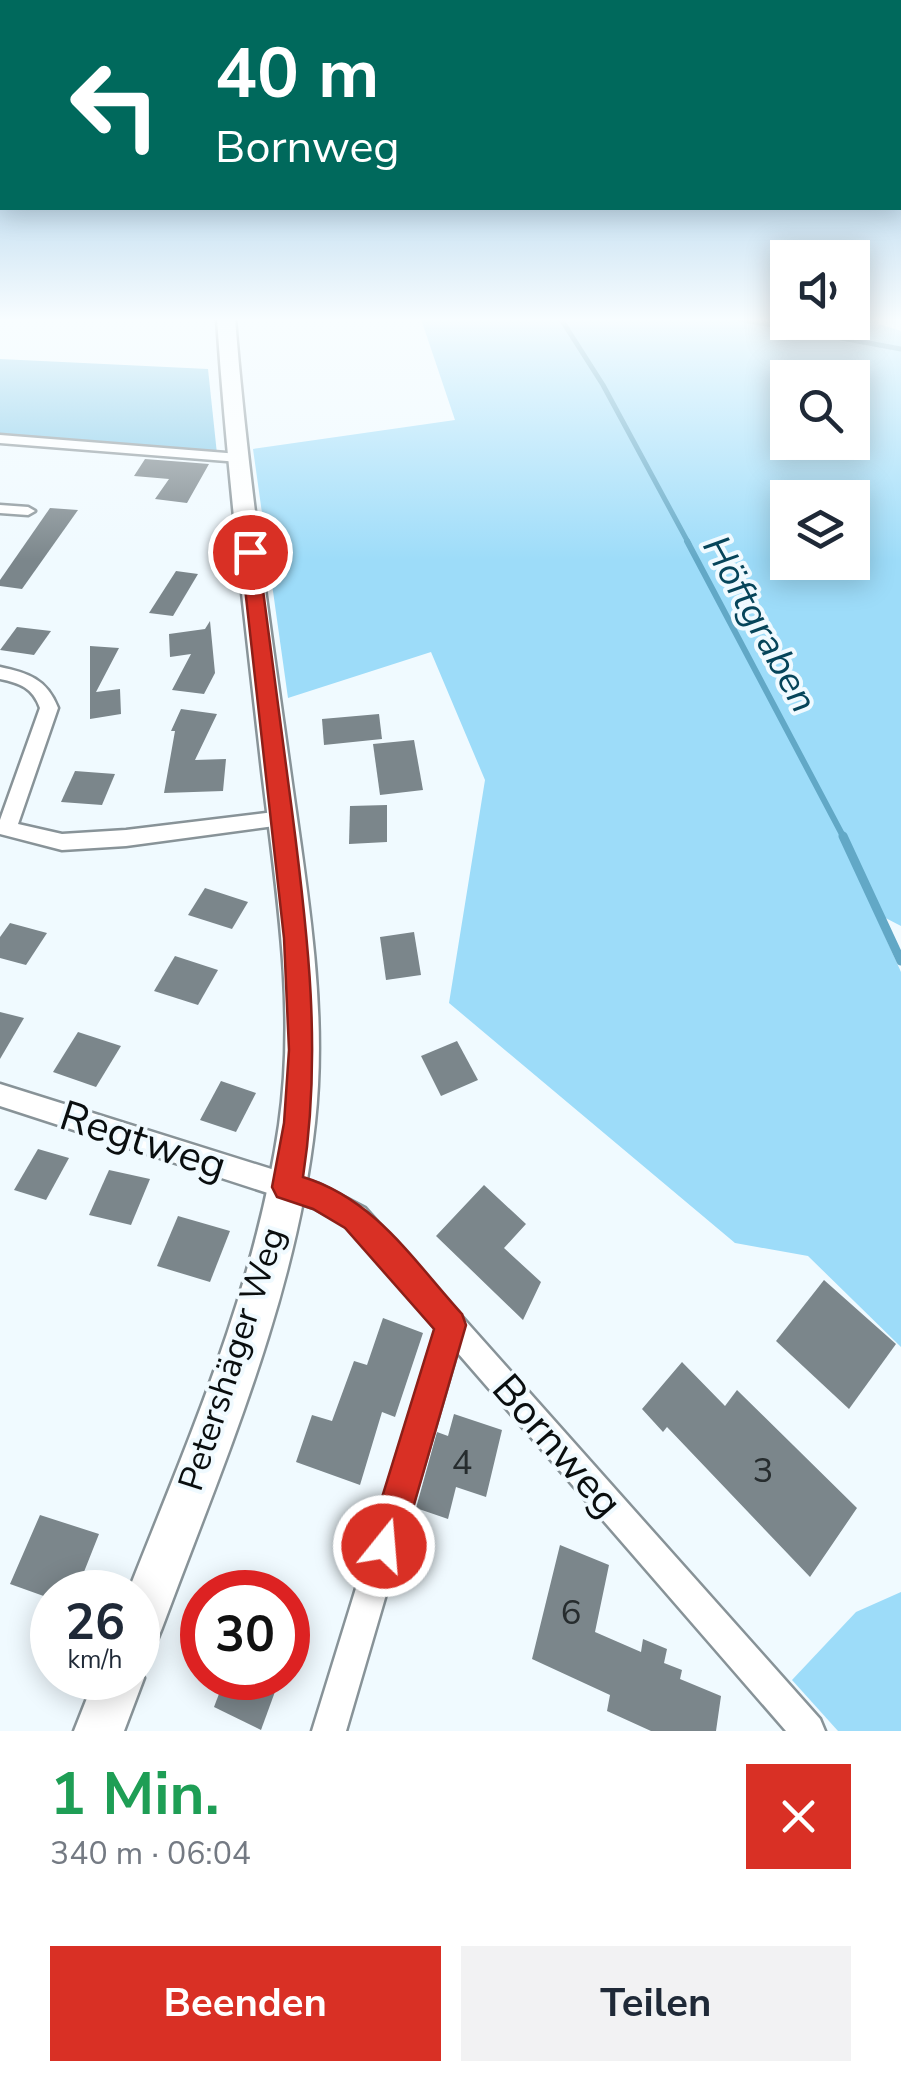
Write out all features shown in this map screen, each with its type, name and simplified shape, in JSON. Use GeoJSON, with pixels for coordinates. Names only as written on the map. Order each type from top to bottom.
{"type":"FeatureCollection","features":[{"type":"Feature","properties":{"kind":"street","name":"Petershäger Weg"},"geometry":{"type":"LineString","coordinates":[[160,1570],[230,1383],[287,1187],[298,1123],[302,1050],[296,938],[233,400]]}},
{"type":"Feature","properties":{"kind":"street"},"geometry":{"type":"LineString","coordinates":[[0,439],[239,458]]}},
{"type":"Feature","properties":{"kind":"street"},"geometry":{"type":"LineString","coordinates":[[0,509],[28,511]]}},
{"type":"Feature","properties":{"kind":"street"},"geometry":{"type":"LineString","coordinates":[[0,673],[29,679],[44,691],[49,708],[3,828],[62,842],[282,818]]}},
{"type":"Feature","properties":{"kind":"street","name":"Regtweg"},"geometry":{"type":"LineString","coordinates":[[0,1095],[287,1187]]}},
{"type":"Feature","properties":{"kind":"street","name":"Bornweg"},"geometry":{"type":"LineString","coordinates":[[287,1187],[320,1197],[356,1218],[808,1731]]}},
{"type":"Feature","properties":{"kind":"street"},"geometry":{"type":"LineString","coordinates":[[329,1731],[451,1325]]}},
{"type":"Feature","properties":{"kind":"street"},"geometry":{"type":"LineString","coordinates":[[99,1731],[111,1700]]}},
{"type":"Feature","properties":{"kind":"shaded area"},"geometry":{"type":"Polygon","coordinates":[[[0,400],[211,400],[217,454],[0,436],[0,400]]]}},
{"type":"Feature","properties":{"kind":"shaded area"},"geometry":{"type":"Polygon","coordinates":[[[448,400],[770,400],[770,460],[870,460],[870,400],[901,400],[901,926],[874,912],[901,972],[901,1347],[808,1256],[735,1243],[449,1003],[485,780],[431,652],[288,698],[253,449],[455,420],[448,400]]]}},
{"type":"Feature","properties":{"kind":"shaded area"},"geometry":{"type":"Polygon","coordinates":[[[901,1592],[901,1731],[838,1731],[792,1680],[856,1612],[901,1592]]]}},
{"type":"Feature","properties":{"kind":"building"},"geometry":{"type":"Polygon","coordinates":[[[145,459],[209,464],[187,503],[155,499],[169,479],[134,476],[145,459]]]}},
{"type":"Feature","properties":{"kind":"building"},"geometry":{"type":"Polygon","coordinates":[[[50,508],[78,510],[22,589],[0,586],[0,580],[50,508]]]}},
{"type":"Feature","properties":{"kind":"building"},"geometry":{"type":"Polygon","coordinates":[[[176,571],[198,574],[173,616],[149,613],[176,571]]]}},
{"type":"Feature","properties":{"kind":"building"},"geometry":{"type":"Polygon","coordinates":[[[210,621],[215,673],[204,694],[172,690],[191,654],[170,657],[169,634],[205,629],[210,621]]]}},
{"type":"Feature","properties":{"kind":"building"},"geometry":{"type":"Polygon","coordinates":[[[17,627],[51,631],[34,655],[0,650],[17,627]]]}},
{"type":"Feature","properties":{"kind":"building"},"geometry":{"type":"Polygon","coordinates":[[[90,646],[119,648],[96,692],[120,689],[121,714],[90,719],[90,646]]]}},
{"type":"Feature","properties":{"kind":"building"},"geometry":{"type":"Polygon","coordinates":[[[181,709],[217,714],[195,760],[226,759],[223,791],[164,793],[175,731],[171,731],[181,709]]]}},
{"type":"Feature","properties":{"kind":"building"},"geometry":{"type":"Polygon","coordinates":[[[379,714],[382,739],[324,745],[322,719],[379,714]]]}},
{"type":"Feature","properties":{"kind":"building"},"geometry":{"type":"Polygon","coordinates":[[[414,740],[423,790],[380,795],[373,744],[414,740]]]}},
{"type":"Feature","properties":{"kind":"building"},"geometry":{"type":"Polygon","coordinates":[[[75,771],[115,774],[102,805],[61,802],[75,771]]]}},
{"type":"Feature","properties":{"kind":"building"},"geometry":{"type":"Polygon","coordinates":[[[387,805],[387,842],[349,844],[350,806],[387,805]]]}},
{"type":"Feature","properties":{"kind":"building"},"geometry":{"type":"Polygon","coordinates":[[[205,888],[248,902],[232,929],[188,915],[205,888]]]}},
{"type":"Feature","properties":{"kind":"building"},"geometry":{"type":"Polygon","coordinates":[[[10,923],[47,933],[26,965],[0,958],[0,937],[10,923]]]}},
{"type":"Feature","properties":{"kind":"building"},"geometry":{"type":"Polygon","coordinates":[[[414,932],[421,975],[386,980],[380,937],[414,932]]]}},
{"type":"Feature","properties":{"kind":"building"},"geometry":{"type":"Polygon","coordinates":[[[175,956],[218,970],[198,1005],[154,991],[175,956]]]}},
{"type":"Feature","properties":{"kind":"building"},"geometry":{"type":"Polygon","coordinates":[[[0,1012],[24,1018],[0,1059],[0,1012]]]}},
{"type":"Feature","properties":{"kind":"building"},"geometry":{"type":"Polygon","coordinates":[[[78,1032],[121,1046],[96,1087],[53,1072],[78,1032]]]}},
{"type":"Feature","properties":{"kind":"building"},"geometry":{"type":"Polygon","coordinates":[[[457,1041],[478,1080],[441,1096],[421,1056],[457,1041]]]}},
{"type":"Feature","properties":{"kind":"building"},"geometry":{"type":"Polygon","coordinates":[[[221,1081],[256,1093],[236,1132],[200,1120],[221,1081]]]}},
{"type":"Feature","properties":{"kind":"building"},"geometry":{"type":"Polygon","coordinates":[[[38,1149],[69,1158],[46,1200],[14,1190],[38,1149]]]}},
{"type":"Feature","properties":{"kind":"building"},"geometry":{"type":"Polygon","coordinates":[[[109,1170],[150,1179],[131,1225],[89,1215],[109,1170]]]}},
{"type":"Feature","properties":{"kind":"building"},"geometry":{"type":"Polygon","coordinates":[[[484,1185],[526,1224],[504,1248],[541,1282],[523,1320],[436,1236],[484,1185]]]}},
{"type":"Feature","properties":{"kind":"building"},"geometry":{"type":"Polygon","coordinates":[[[178,1216],[230,1231],[210,1282],[157,1266],[178,1216]]]}},
{"type":"Feature","properties":{"kind":"building"},"geometry":{"type":"Polygon","coordinates":[[[824,1280],[896,1344],[849,1409],[776,1341],[824,1280]]]}},
{"type":"Feature","properties":{"kind":"building"},"geometry":{"type":"Polygon","coordinates":[[[383,1318],[423,1333],[395,1417],[382,1412],[360,1485],[296,1462],[312,1415],[332,1421],[354,1361],[367,1365],[383,1318]]]}},
{"type":"Feature","properties":{"kind":"building"},"geometry":{"type":"Polygon","coordinates":[[[682,1362],[725,1406],[737,1390],[857,1508],[810,1577],[667,1427],[663,1432],[642,1409],[682,1362]]]}},
{"type":"Feature","properties":{"kind":"building"},"geometry":{"type":"Polygon","coordinates":[[[454,1414],[502,1430],[486,1497],[456,1487],[448,1519],[416,1508],[437,1432],[448,1436],[454,1414]]]}},
{"type":"Feature","properties":{"kind":"building"},"geometry":{"type":"Polygon","coordinates":[[[40,1515],[99,1534],[85,1570],[30,1570],[30,1591],[10,1584],[40,1515]]]}},
{"type":"Feature","properties":{"kind":"building"},"geometry":{"type":"Polygon","coordinates":[[[560,1545],[609,1565],[595,1632],[641,1652],[643,1639],[667,1649],[664,1663],[682,1670],[680,1679],[721,1696],[716,1731],[651,1731],[607,1711],[610,1695],[532,1659],[560,1545]]]}},
{"type":"Feature","properties":{"kind":"building"},"geometry":{"type":"Polygon","coordinates":[[[217,1700],[272,1700],[261,1730],[214,1707],[217,1700]]]}},
{"type":"Feature","properties":{"kind":"waterway","name":"Höftgraben"},"geometry":{"type":"LineString","coordinates":[[611,400],[689,544]]}},
{"type":"Feature","properties":{"kind":"waterway","name":"Höftgraben"},"geometry":{"type":"LineString","coordinates":[[687,541],[843,837]]}},
{"type":"Feature","properties":{"kind":"waterway","name":"Höftgraben"},"geometry":{"type":"LineString","coordinates":[[843,837],[901,961]]}},
{"type":"Feature","properties":{"kind":"route"},"geometry":{"type":"LineString","coordinates":[[250,552],[296,938],[302,1050],[298,1123],[287,1187],[320,1197],[356,1218],[451,1325],[384,1546]]}}]}
